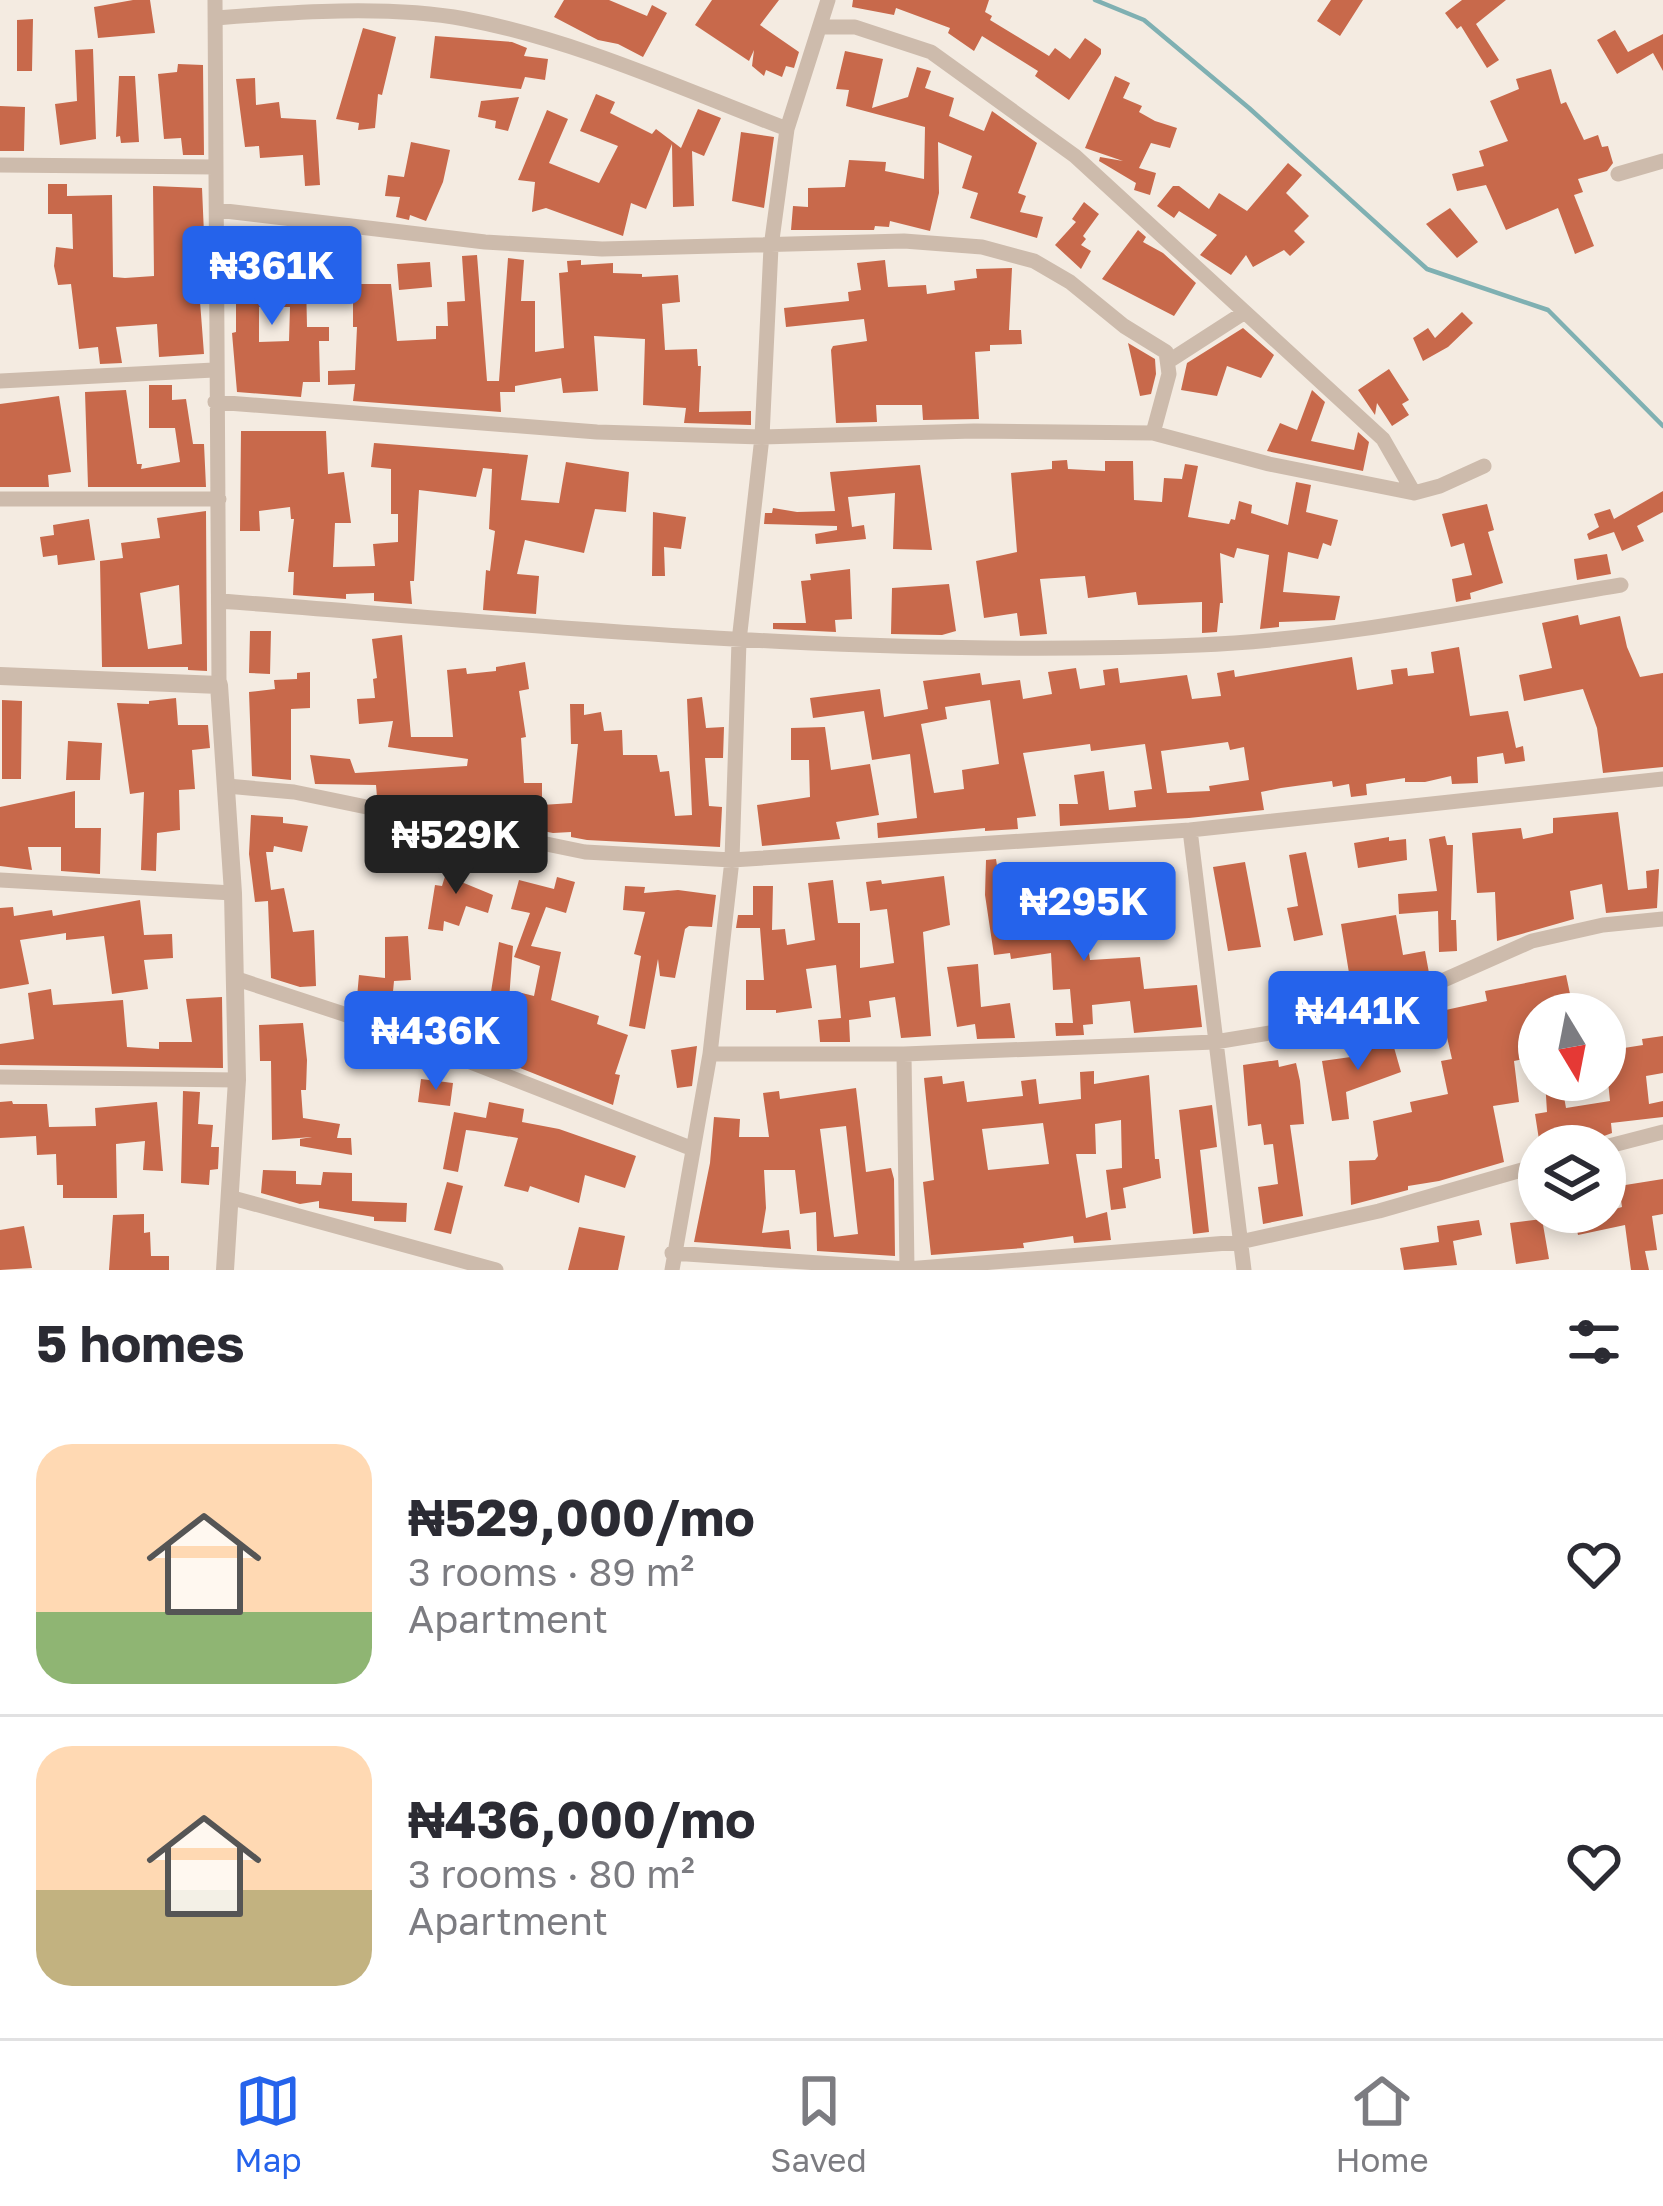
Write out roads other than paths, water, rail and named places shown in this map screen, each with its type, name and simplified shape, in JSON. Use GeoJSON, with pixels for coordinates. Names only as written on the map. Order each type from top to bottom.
{"type":"FeatureCollection","features":[{"type":"Feature","properties":{"kind":"street"},"geometry":{"type":"LineString","coordinates":[[828,0],[788,129],[771,247],[762,437],[739,641],[731,860],[710,1054],[672,1261],[907,1270],[1240,1242],[1379,1211],[1518,1172]]}},
{"type":"Feature","properties":{"kind":"street"},"geometry":{"type":"LineString","coordinates":[[225,1270],[238,1080],[233,893],[219,686],[215,9],[460,18],[541,36],[788,129]]}},
{"type":"Feature","properties":{"kind":"street"},"geometry":{"type":"LineString","coordinates":[[820,27],[855,27],[931,52],[1075,156],[1383,439],[1414,493]]}},
{"type":"Feature","properties":{"kind":"street"},"geometry":{"type":"LineString","coordinates":[[1618,174],[1663,161]]}},
{"type":"Feature","properties":{"kind":"street"},"geometry":{"type":"LineString","coordinates":[[0,165],[215,166]]}},
{"type":"Feature","properties":{"kind":"street"},"geometry":{"type":"LineString","coordinates":[[218,210],[485,242],[602,249],[904,241],[982,248],[1034,261],[1166,352],[1169,362],[1154,434]]}},
{"type":"Feature","properties":{"kind":"street"},"geometry":{"type":"LineString","coordinates":[[1169,362],[1245,312]]}},
{"type":"Feature","properties":{"kind":"street"},"geometry":{"type":"LineString","coordinates":[[0,381],[214,370]]}},
{"type":"Feature","properties":{"kind":"street"},"geometry":{"type":"LineString","coordinates":[[215,402],[597,432],[762,437],[974,431],[1154,434],[1269,464],[1414,493],[1440,487],[1484,466]]}},
{"type":"Feature","properties":{"kind":"street"},"geometry":{"type":"LineString","coordinates":[[0,499],[219,499]]}},
{"type":"Feature","properties":{"kind":"street"},"geometry":{"type":"LineString","coordinates":[[220,601],[739,641],[949,649],[1202,645],[1355,632],[1621,585]]}},
{"type":"Feature","properties":{"kind":"street"},"geometry":{"type":"LineString","coordinates":[[0,676],[219,686]]}},
{"type":"Feature","properties":{"kind":"street"},"geometry":{"type":"LineString","coordinates":[[227,786],[294,792],[585,852],[731,860],[1190,830],[1663,779]]}},
{"type":"Feature","properties":{"kind":"street"},"geometry":{"type":"LineString","coordinates":[[1190,830],[1244,1270]]}},
{"type":"Feature","properties":{"kind":"street"},"geometry":{"type":"LineString","coordinates":[[0,880],[233,893]]}},
{"type":"Feature","properties":{"kind":"street"},"geometry":{"type":"LineString","coordinates":[[710,1054],[904,1054],[1215,1042],[1313,1026],[1392,1003],[1532,941],[1604,925],[1663,919]]}},
{"type":"Feature","properties":{"kind":"street"},"geometry":{"type":"LineString","coordinates":[[234,977],[371,1023],[693,1149]]}},
{"type":"Feature","properties":{"kind":"street"},"geometry":{"type":"LineString","coordinates":[[904,1054],[907,1270]]}},
{"type":"Feature","properties":{"kind":"street"},"geometry":{"type":"LineString","coordinates":[[0,1077],[238,1080]]}},
{"type":"Feature","properties":{"kind":"street"},"geometry":{"type":"LineString","coordinates":[[1626,1142],[1663,1132]]}},
{"type":"Feature","properties":{"kind":"street"},"geometry":{"type":"LineString","coordinates":[[229,1197],[496,1270]]}},
{"type":"Feature","properties":{"kind":"waterway"},"geometry":{"type":"LineString","coordinates":[[1095,0],[1144,20],[1427,269],[1548,310],[1663,426]]}}]}
